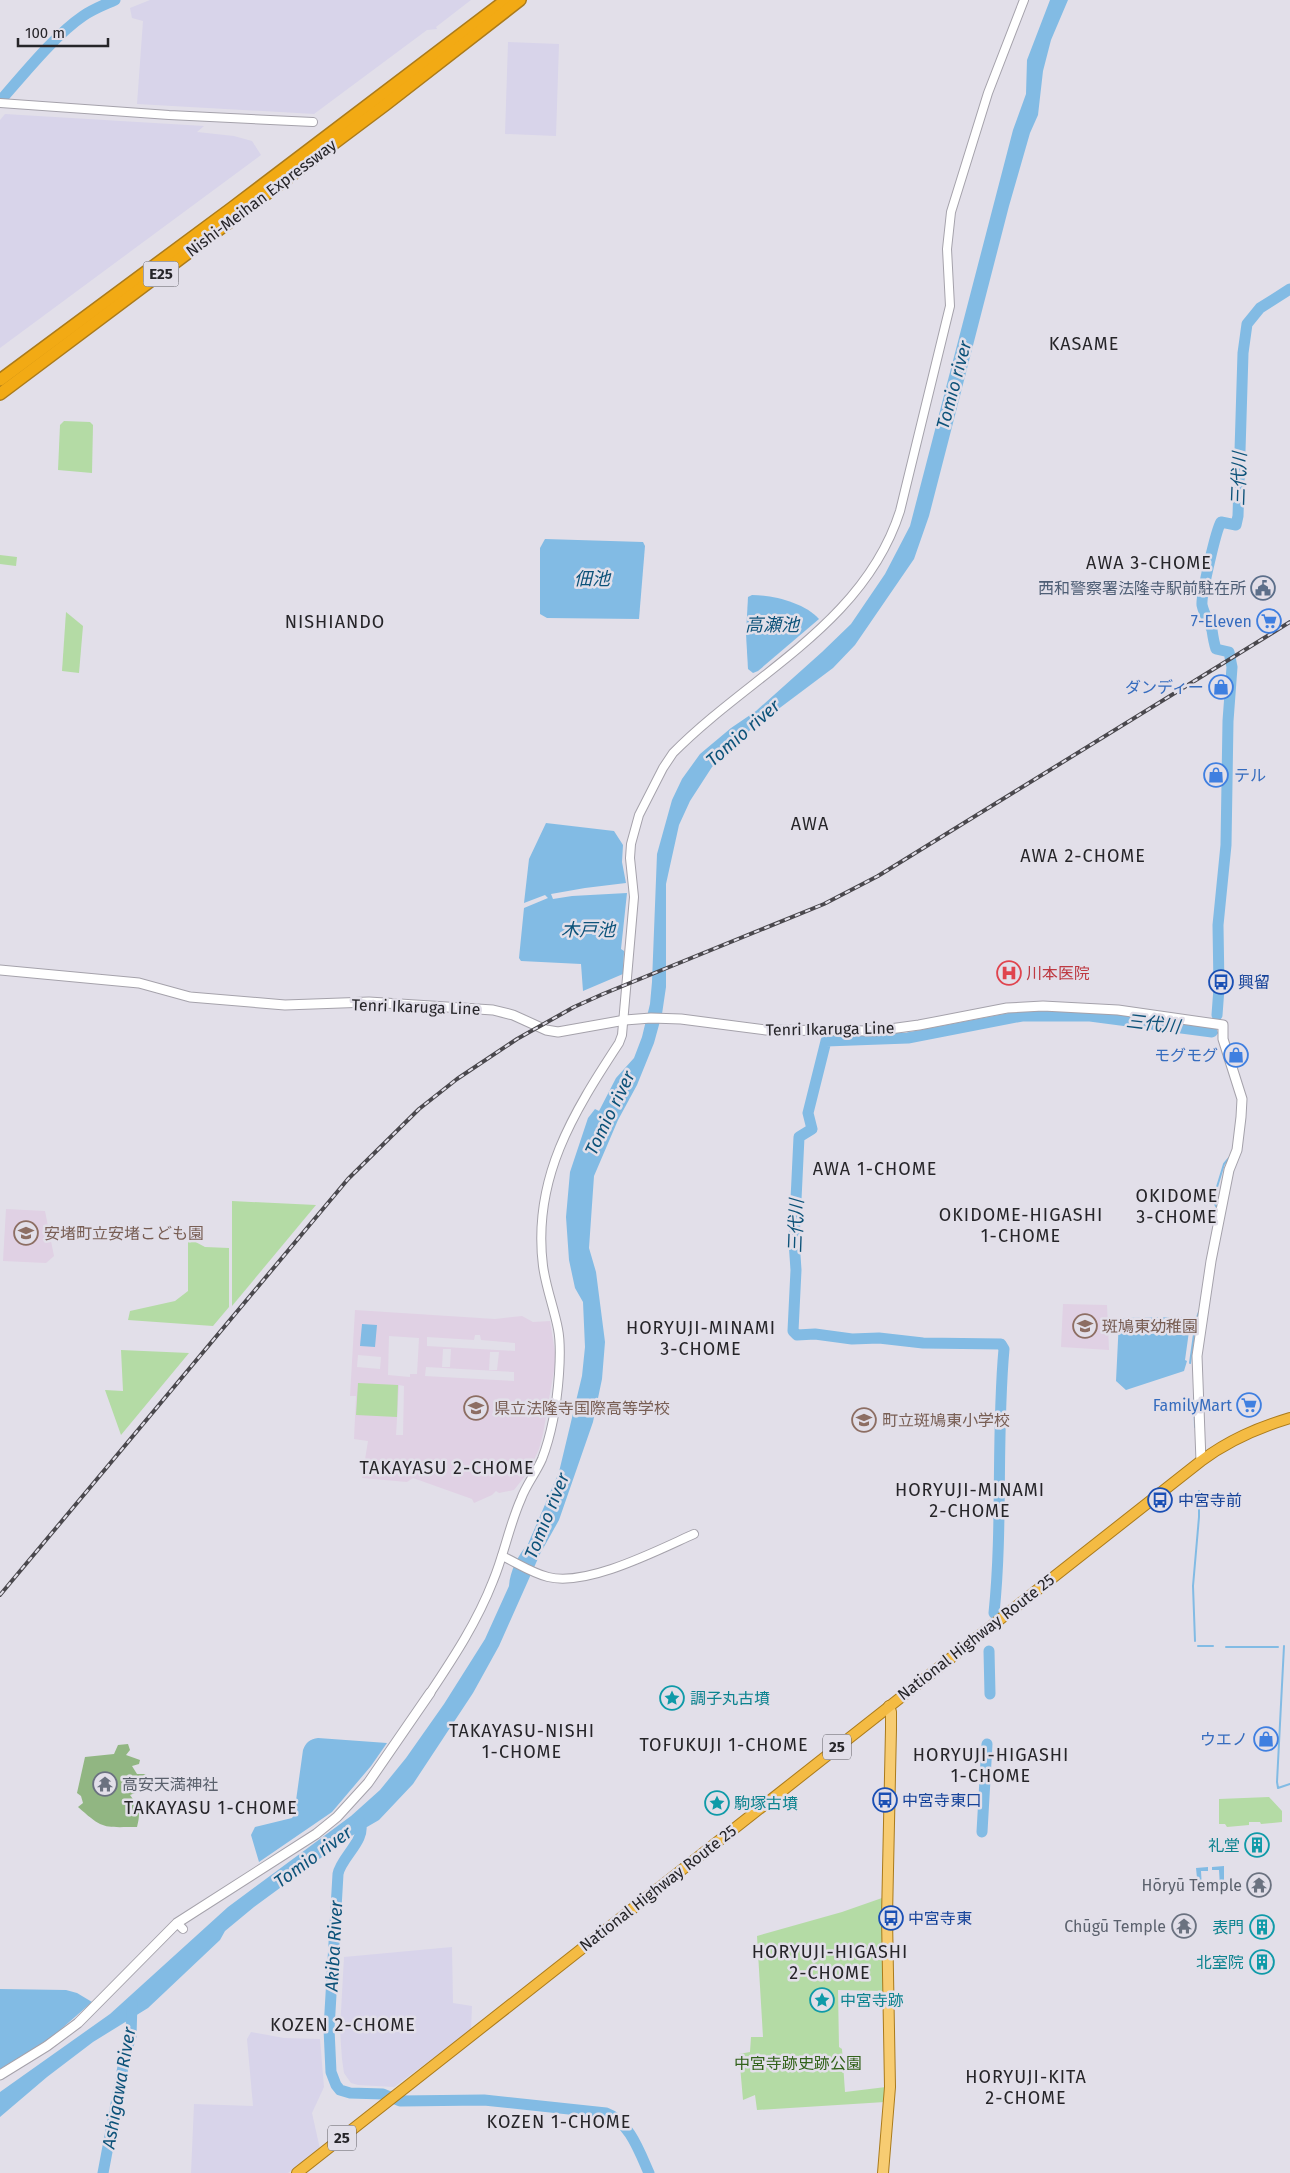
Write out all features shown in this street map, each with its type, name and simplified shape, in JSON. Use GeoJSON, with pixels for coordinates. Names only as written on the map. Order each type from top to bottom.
{"type":"FeatureCollection","features":[{"type":"Feature","properties":{"kind":"highway","name":"Nishi-Meihan Expressway"},"geometry":{"type":"LineString","coordinates":[[0,394],[382,100],[514,1]]}},
{"type":"Feature","properties":{"kind":"highway","name":"Nishi-Meihan Expressway"},"geometry":{"type":"LineString","coordinates":[[0,380],[318,149]]}},
{"type":"Feature","properties":{"kind":"highway","name":"National Highway Route 25"},"geometry":{"type":"LineString","coordinates":[[297,2173],[1201,1460],[1250,1431],[1290,1418]]}},
{"type":"Feature","properties":{"kind":"main road","name":"Tenri Ikaruga Line"},"geometry":{"type":"LineString","coordinates":[[0,970],[139,984],[190,997],[285,1005],[369,1002],[494,1010],[512,1015],[546,1030],[558,1032],[629,1019],[677,1019],[766,1030],[875,1031],[912,1026],[990,1010],[1043,1006],[1118,1010],[1223,1025],[1223,1039],[1242,1099],[1237,1150],[1229,1170],[1199,1339],[1197,1372],[1201,1460]]}},
{"type":"Feature","properties":{"kind":"main road"},"geometry":{"type":"LineString","coordinates":[[0,2075],[47,2046],[78,2022],[180,1926],[316,1834],[337,1817],[368,1783],[430,1693]]}},
{"type":"Feature","properties":{"kind":"main road"},"geometry":{"type":"LineString","coordinates":[[883,2173],[889,2117],[891,2072],[887,1916],[892,1729],[892,1712],[889,1706]]}},
{"type":"Feature","properties":{"kind":"street"},"geometry":{"type":"LineString","coordinates":[[430,1693],[470,1632],[504,1557],[520,1500],[542,1459],[549,1437],[560,1357],[558,1328],[546,1283],[541,1249],[541,1227],[548,1187],[570,1122],[619,1043],[629,1019],[634,897],[630,844],[635,825],[663,768],[683,743],[774,669],[838,612],[873,568],[896,523],[950,306],[947,249],[951,212],[988,93],[1024,0]]}},
{"type":"Feature","properties":{"kind":"street"},"geometry":{"type":"LineString","coordinates":[[0,103],[169,115],[313,122]]}},
{"type":"Feature","properties":{"kind":"street"},"geometry":{"type":"LineString","coordinates":[[504,1557],[540,1575],[567,1579],[624,1564],[694,1534]]}},
{"type":"Feature","properties":{"kind":"shaded area"},"geometry":{"type":"Polygon","coordinates":[[[150,0],[471,0],[436,27],[437,29],[427,30],[314,114],[137,104],[143,21],[132,18],[130,8],[150,0]]]}},
{"type":"Feature","properties":{"kind":"shaded area"},"geometry":{"type":"Polygon","coordinates":[[[508,42],[559,44],[556,136],[505,134],[508,42]]]}},
{"type":"Feature","properties":{"kind":"shaded area"},"geometry":{"type":"Polygon","coordinates":[[[5,114],[204,126],[197,132],[234,136],[252,141],[261,155],[0,348],[0,120],[5,114]]]}},
{"type":"Feature","properties":{"kind":"shaded area","name":"安堵町立安堵こども園"},"geometry":{"type":"Polygon","coordinates":[[[6,1209],[45,1211],[54,1256],[46,1263],[3,1261],[6,1209]]]}},
{"type":"Feature","properties":{"kind":"shaded area","name":"斑鳩東幼稚園"},"geometry":{"type":"Polygon","coordinates":[[[1063,1304],[1107,1305],[1109,1350],[1061,1347],[1063,1304]]]}},
{"type":"Feature","properties":{"kind":"shaded area","name":"県立法隆寺国際高等学校"},"geometry":{"type":"Polygon","coordinates":[[[355,1310],[495,1319],[522,1316],[533,1322],[550,1321],[556,1359],[543,1434],[539,1449],[529,1471],[514,1490],[499,1493],[496,1491],[492,1495],[474,1503],[472,1499],[413,1478],[407,1482],[362,1478],[368,1441],[354,1439],[356,1396],[350,1396],[355,1310]],[[475,1335],[474,1340],[427,1337],[427,1346],[515,1351],[515,1343],[481,1340],[480,1335],[475,1335]],[[389,1336],[388,1375],[410,1377],[410,1374],[417,1374],[419,1338],[389,1336]],[[443,1349],[442,1367],[450,1367],[451,1349],[443,1349]],[[490,1352],[489,1370],[497,1370],[499,1352],[490,1352]],[[358,1355],[357,1367],[380,1369],[381,1357],[358,1355]],[[426,1367],[425,1376],[514,1381],[514,1372],[426,1367]],[[399,1385],[396,1435],[403,1435],[404,1386],[399,1385]]]}},
{"type":"Feature","properties":{"kind":"shaded area"},"geometry":{"type":"Polygon","coordinates":[[[452,1947],[453,2003],[472,2006],[471,2030],[394,2087],[351,2083],[344,2073],[340,2030],[344,1957],[452,1947]]]}},
{"type":"Feature","properties":{"kind":"shaded area"},"geometry":{"type":"Polygon","coordinates":[[[251,2032],[284,2038],[320,2039],[324,2087],[312,2113],[320,2149],[288,2173],[191,2173],[194,2104],[253,2106],[247,2039],[251,2032]]]}},
{"type":"Feature","properties":{"kind":"green space"},"geometry":{"type":"Polygon","coordinates":[[[64,421],[90,422],[93,425],[92,473],[58,470],[60,425],[64,421]]]}},
{"type":"Feature","properties":{"kind":"green space"},"geometry":{"type":"Polygon","coordinates":[[[0,555],[17,557],[16,566],[0,564],[0,555]]]}},
{"type":"Feature","properties":{"kind":"green space"},"geometry":{"type":"Polygon","coordinates":[[[66,612],[83,626],[79,673],[62,671],[66,612]]]}},
{"type":"Feature","properties":{"kind":"green space"},"geometry":{"type":"Polygon","coordinates":[[[232,1201],[316,1205],[232,1306],[232,1201]]]}},
{"type":"Feature","properties":{"kind":"green space"},"geometry":{"type":"Polygon","coordinates":[[[188,1238],[205,1247],[229,1248],[229,1307],[213,1326],[128,1320],[130,1311],[175,1301],[188,1291],[188,1238]]]}},
{"type":"Feature","properties":{"kind":"green space"},"geometry":{"type":"Polygon","coordinates":[[[121,1350],[189,1353],[121,1435],[105,1390],[123,1391],[121,1350]]]}},
{"type":"Feature","properties":{"kind":"green space"},"geometry":{"type":"Polygon","coordinates":[[[358,1383],[398,1385],[397,1417],[356,1415],[358,1383]]]}},
{"type":"Feature","properties":{"kind":"green space"},"geometry":{"type":"Polygon","coordinates":[[[128,1744],[130,1750],[126,1755],[140,1760],[139,1764],[132,1766],[137,1774],[145,1774],[148,1780],[139,1784],[140,1791],[130,1795],[138,1810],[137,1827],[105,1826],[93,1820],[78,1807],[83,1803],[81,1796],[77,1793],[85,1757],[114,1754],[118,1745],[128,1744]]]}},
{"type":"Feature","properties":{"kind":"green space"},"geometry":{"type":"Polygon","coordinates":[[[1269,1797],[1282,1811],[1282,1822],[1261,1824],[1260,1822],[1249,1822],[1249,1825],[1227,1827],[1225,1824],[1219,1824],[1219,1799],[1269,1797]]]}},
{"type":"Feature","properties":{"kind":"green space","name":"中宮寺跡史跡公園"},"geometry":{"type":"Polygon","coordinates":[[[882,1898],[883,1991],[838,1990],[839,2047],[842,2049],[845,2092],[886,2087],[885,2102],[757,2110],[755,2095],[743,2100],[739,2054],[750,2052],[751,2037],[763,2037],[757,1936],[842,1912],[882,1898]]]}},
{"type":"Feature","properties":{"kind":"water","name":"Tomio river"},"geometry":{"type":"Polygon","coordinates":[[[1050,0],[1068,0],[1051,40],[1043,71],[1038,115],[1030,133],[1009,206],[929,516],[914,559],[855,645],[833,668],[749,731],[712,767],[690,801],[679,825],[666,884],[666,987],[662,1014],[654,1043],[637,1085],[618,1120],[594,1176],[589,1248],[596,1272],[605,1342],[602,1379],[593,1422],[559,1520],[540,1554],[499,1646],[473,1693],[413,1784],[379,1820],[348,1838],[254,1907],[225,1931],[220,1940],[148,2008],[93,2042],[47,2077],[0,2117],[0,2092],[110,2014],[228,1907],[351,1816],[380,1790],[406,1758],[444,1704],[485,1639],[509,1586],[515,1564],[528,1544],[559,1472],[582,1376],[585,1347],[583,1302],[575,1288],[569,1260],[566,1217],[570,1172],[588,1118],[595,1109],[599,1111],[616,1078],[634,1058],[642,1037],[650,1004],[652,982],[657,854],[672,800],[682,779],[700,754],[731,728],[756,711],[851,624],[885,574],[910,526],[1013,130],[1026,94],[1027,60],[1050,0]]]}},
{"type":"Feature","properties":{"kind":"water","name":"佃池"},"geometry":{"type":"Polygon","coordinates":[[[545,539],[643,542],[645,546],[639,619],[547,618],[540,614],[540,548],[545,539]]]}},
{"type":"Feature","properties":{"kind":"water","name":"高瀬池"},"geometry":{"type":"Polygon","coordinates":[[[752,595],[769,596],[797,604],[806,608],[819,619],[758,671],[753,673],[748,669],[746,634],[748,597],[752,595]]]}},
{"type":"Feature","properties":{"kind":"water","name":"木戸池"},"geometry":{"type":"Polygon","coordinates":[[[546,823],[614,831],[623,845],[622,862],[626,883],[551,894],[553,899],[627,893],[621,949],[624,951],[623,974],[583,991],[581,964],[521,961],[519,958],[524,908],[548,898],[545,895],[524,903],[529,859],[546,823]]]}},
{"type":"Feature","properties":{"kind":"water"},"geometry":{"type":"Polygon","coordinates":[[[1191,1317],[1185,1360],[1187,1361],[1184,1371],[1126,1390],[1116,1381],[1119,1320],[1123,1318],[1191,1317]]]}},
{"type":"Feature","properties":{"kind":"water"},"geometry":{"type":"Polygon","coordinates":[[[362,1324],[377,1325],[375,1347],[360,1346],[362,1324]]]}},
{"type":"Feature","properties":{"kind":"water"},"geometry":{"type":"Polygon","coordinates":[[[318,1738],[387,1743],[371,1766],[332,1812],[259,1862],[251,1835],[255,1827],[292,1818],[303,1750],[309,1741],[318,1738]]]}},
{"type":"Feature","properties":{"kind":"water"},"geometry":{"type":"Polygon","coordinates":[[[1224,1866],[1224,1886],[1220,1887],[1219,1870],[1212,1870],[1212,1867],[1224,1866]]]}},
{"type":"Feature","properties":{"kind":"water"},"geometry":{"type":"Polygon","coordinates":[[[1208,1867],[1208,1871],[1201,1871],[1202,1888],[1198,1888],[1196,1868],[1208,1867]]]}},
{"type":"Feature","properties":{"kind":"water"},"geometry":{"type":"Polygon","coordinates":[[[0,1989],[66,1990],[77,1993],[92,2002],[51,2038],[0,2069],[0,1989]]]}},
{"type":"Feature","properties":{"kind":"waterway"},"geometry":{"type":"LineString","coordinates":[[0,101],[40,56],[72,24],[91,11],[115,0]]}},
{"type":"Feature","properties":{"kind":"waterway","name":"三代川"},"geometry":{"type":"LineString","coordinates":[[1217,1015],[1219,988],[1218,925],[1226,845],[1228,721],[1232,667],[1229,652],[1216,649],[1212,630],[1202,605],[1202,599],[1206,576],[1221,522],[1236,525],[1238,516],[1243,353],[1247,324],[1260,308],[1290,289]]}},
{"type":"Feature","properties":{"kind":"waterway","name":"三代川"},"geometry":{"type":"LineString","coordinates":[[994,1613],[997,1580],[1000,1415],[1004,1349],[1001,1344],[923,1343],[879,1338],[852,1339],[815,1334],[797,1335],[793,1331],[796,1270],[794,1241],[799,1137],[812,1129],[808,1113],[826,1041],[908,1038],[1022,1016],[1090,1016],[1212,1032]]}},
{"type":"Feature","properties":{"kind":"waterway"},"geometry":{"type":"LineString","coordinates":[[1212,1032],[1219,1033],[1219,1035]]}},
{"type":"Feature","properties":{"kind":"waterway"},"geometry":{"type":"LineString","coordinates":[[1217,1208],[1213,1200],[1224,1164],[1229,1158]]}},
{"type":"Feature","properties":{"kind":"waterway"},"geometry":{"type":"LineString","coordinates":[[1190,1363],[1196,1320],[1199,1312]]}},
{"type":"Feature","properties":{"kind":"waterway"},"geometry":{"type":"LineString","coordinates":[[1194,1385],[1195,1427]]}},
{"type":"Feature","properties":{"kind":"waterway"},"geometry":{"type":"LineString","coordinates":[[1195,1641],[1193,1586],[1199,1517],[1199,1491]]}},
{"type":"Feature","properties":{"kind":"waterway"},"geometry":{"type":"LineString","coordinates":[[1198,1646],[1213,1646]]}},
{"type":"Feature","properties":{"kind":"waterway"},"geometry":{"type":"LineString","coordinates":[[1284,1646],[1277,1782],[1278,1788],[1290,1784]]}},
{"type":"Feature","properties":{"kind":"waterway"},"geometry":{"type":"LineString","coordinates":[[1226,1647],[1278,1647]]}},
{"type":"Feature","properties":{"kind":"waterway"},"geometry":{"type":"LineString","coordinates":[[989,1651],[990,1694]]}},
{"type":"Feature","properties":{"kind":"waterway"},"geometry":{"type":"LineString","coordinates":[[982,1832],[987,1744]]}},
{"type":"Feature","properties":{"kind":"waterway","name":"Akiba River"},"geometry":{"type":"LineString","coordinates":[[360,1822],[360,1835],[338,1874],[329,2029],[331,2072],[340,2090],[350,2093],[383,2094],[400,2101],[484,2100],[606,2113],[621,2123],[633,2138],[649,2173]]}},
{"type":"Feature","properties":{"kind":"waterway","name":"Ashigawa River"},"geometry":{"type":"LineString","coordinates":[[103,2173],[125,2056],[131,2036],[132,2003]]}},
{"type":"Feature","properties":{"kind":"railway"},"geometry":{"type":"LineString","coordinates":[[0,1595],[348,1179],[419,1109],[457,1079],[517,1039],[574,1007],[824,904],[878,876],[1290,622]]}},
{"type":"Feature","properties":{"kind":"place","name":"西和警察署法隆寺駅前駐在所"},"geometry":{"type":"Point","coordinates":[1263,588]}},
{"type":"Feature","properties":{"kind":"place","name":"7-Eleven"},"geometry":{"type":"Point","coordinates":[1269,621]}},
{"type":"Feature","properties":{"kind":"place","name":"ダンディー"},"geometry":{"type":"Point","coordinates":[1221,687]}},
{"type":"Feature","properties":{"kind":"place","name":"テル"},"geometry":{"type":"Point","coordinates":[1216,775]}},
{"type":"Feature","properties":{"kind":"place","name":"川本医院"},"geometry":{"type":"Point","coordinates":[1009,973]}},
{"type":"Feature","properties":{"kind":"place","name":"興留"},"geometry":{"type":"Point","coordinates":[1221,982]}},
{"type":"Feature","properties":{"kind":"place","name":"モグモグ"},"geometry":{"type":"Point","coordinates":[1236,1055]}},
{"type":"Feature","properties":{"kind":"place","name":"安堵町立安堵こども園"},"geometry":{"type":"Point","coordinates":[26,1233]}},
{"type":"Feature","properties":{"kind":"place","name":"斑鳩東幼稚園"},"geometry":{"type":"Point","coordinates":[1085,1326]}},
{"type":"Feature","properties":{"kind":"place","name":"FamilyMart"},"geometry":{"type":"Point","coordinates":[1249,1405]}},
{"type":"Feature","properties":{"kind":"place","name":"県立法隆寺国際高等学校"},"geometry":{"type":"Point","coordinates":[476,1408]}},
{"type":"Feature","properties":{"kind":"place","name":"町立斑鳩東小学校"},"geometry":{"type":"Point","coordinates":[864,1420]}},
{"type":"Feature","properties":{"kind":"place","name":"中宮寺前"},"geometry":{"type":"Point","coordinates":[1160,1500]}},
{"type":"Feature","properties":{"kind":"place","name":"調子丸古墳"},"geometry":{"type":"Point","coordinates":[672,1698]}},
{"type":"Feature","properties":{"kind":"place","name":"ウエノ"},"geometry":{"type":"Point","coordinates":[1266,1739]}},
{"type":"Feature","properties":{"kind":"place","name":"高安天満神社"},"geometry":{"type":"Point","coordinates":[105,1784]}},
{"type":"Feature","properties":{"kind":"place","name":"中宮寺東口"},"geometry":{"type":"Point","coordinates":[885,1800]}},
{"type":"Feature","properties":{"kind":"place","name":"駒塚古墳"},"geometry":{"type":"Point","coordinates":[717,1803]}},
{"type":"Feature","properties":{"kind":"place","name":"礼堂"},"geometry":{"type":"Point","coordinates":[1257,1845]}},
{"type":"Feature","properties":{"kind":"place","name":"Hōryū Temple"},"geometry":{"type":"Point","coordinates":[1259,1885]}},
{"type":"Feature","properties":{"kind":"place","name":"中宮寺東"},"geometry":{"type":"Point","coordinates":[891,1918]}},
{"type":"Feature","properties":{"kind":"place","name":"Chūgū Temple"},"geometry":{"type":"Point","coordinates":[1184,1926]}},
{"type":"Feature","properties":{"kind":"place","name":"表門"},"geometry":{"type":"Point","coordinates":[1262,1927]}},
{"type":"Feature","properties":{"kind":"place","name":"北室院"},"geometry":{"type":"Point","coordinates":[1262,1962]}},
{"type":"Feature","properties":{"kind":"place","name":"中宮寺跡"},"geometry":{"type":"Point","coordinates":[822,2000]}},
{"type":"Feature","properties":{"kind":"district","name":"KASAME"},"geometry":{"type":"Point","coordinates":[1084,344]}},
{"type":"Feature","properties":{"kind":"district","name":"AWA 3-CHOME"},"geometry":{"type":"Point","coordinates":[1149,563]}},
{"type":"Feature","properties":{"kind":"district","name":"NISHIANDO"},"geometry":{"type":"Point","coordinates":[335,622]}},
{"type":"Feature","properties":{"kind":"district","name":"AWA"},"geometry":{"type":"Point","coordinates":[810,824]}},
{"type":"Feature","properties":{"kind":"district","name":"AWA 2-CHOME"},"geometry":{"type":"Point","coordinates":[1083,856]}},
{"type":"Feature","properties":{"kind":"district","name":"AWA 1-CHOME"},"geometry":{"type":"Point","coordinates":[875,1169]}},
{"type":"Feature","properties":{"kind":"district","name":"OKIDOME 3-CHOME"},"geometry":{"type":"Point","coordinates":[1177,1206]}},
{"type":"Feature","properties":{"kind":"district","name":"OKIDOME-HIGASHI 1-CHOME"},"geometry":{"type":"Point","coordinates":[1021,1225]}},
{"type":"Feature","properties":{"kind":"district","name":"HORYUJI-MINAMI 3-CHOME"},"geometry":{"type":"Point","coordinates":[701,1338]}},
{"type":"Feature","properties":{"kind":"district","name":"TAKAYASU 2-CHOME"},"geometry":{"type":"Point","coordinates":[447,1468]}},
{"type":"Feature","properties":{"kind":"district","name":"HORYUJI-MINAMI 2-CHOME"},"geometry":{"type":"Point","coordinates":[970,1500]}},
{"type":"Feature","properties":{"kind":"district","name":"TAKAYASU-NISHI 1-CHOME"},"geometry":{"type":"Point","coordinates":[522,1741]}},
{"type":"Feature","properties":{"kind":"district","name":"TOFUKUJI 1-CHOME"},"geometry":{"type":"Point","coordinates":[724,1745]}},
{"type":"Feature","properties":{"kind":"district","name":"HORYUJI-HIGASHI 1-CHOME"},"geometry":{"type":"Point","coordinates":[991,1765]}},
{"type":"Feature","properties":{"kind":"district","name":"TAKAYASU 1-CHOME"},"geometry":{"type":"Point","coordinates":[211,1808]}},
{"type":"Feature","properties":{"kind":"district","name":"HORYUJI-HIGASHI 2-CHOME"},"geometry":{"type":"Point","coordinates":[830,1962]}},
{"type":"Feature","properties":{"kind":"district","name":"KOZEN 2-CHOME"},"geometry":{"type":"Point","coordinates":[343,2025]}},
{"type":"Feature","properties":{"kind":"district","name":"HORYUJI-KITA 2-CHOME"},"geometry":{"type":"Point","coordinates":[1026,2087]}},
{"type":"Feature","properties":{"kind":"district","name":"KOZEN 1-CHOME"},"geometry":{"type":"Point","coordinates":[559,2122]}}]}
